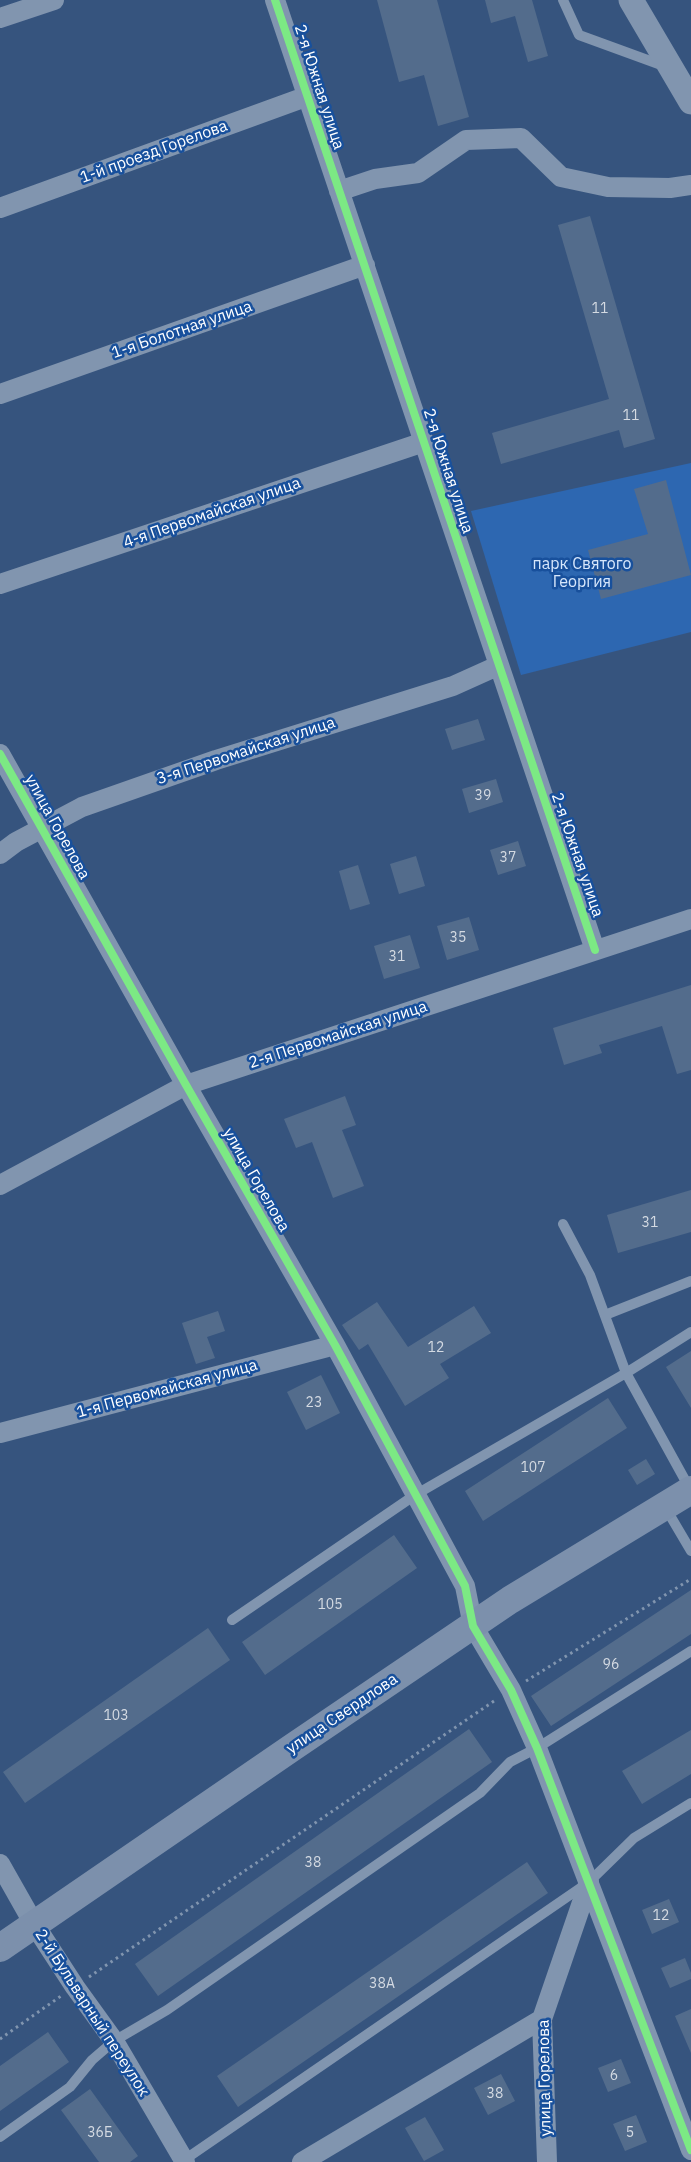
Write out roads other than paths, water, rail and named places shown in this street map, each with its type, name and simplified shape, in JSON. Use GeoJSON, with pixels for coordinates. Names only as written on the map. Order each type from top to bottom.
{"type":"FeatureCollection","features":[{"type":"Feature","properties":{"kind":"main road","name":"улица Свердлова"},"geometry":{"type":"LineString","coordinates":[[0,1948],[510,1600],[690,1490]]}},
{"type":"Feature","properties":{"kind":"street"},"geometry":{"type":"LineString","coordinates":[[0,18],[54,0]]}},
{"type":"Feature","properties":{"kind":"street","name":"2-я Южная улица"},"geometry":{"type":"LineString","coordinates":[[275,0],[595,950]]}},
{"type":"Feature","properties":{"kind":"street"},"geometry":{"type":"LineString","coordinates":[[631,0],[691,102]]}},
{"type":"Feature","properties":{"kind":"street","name":"1-й проезд Горелова"},"geometry":{"type":"LineString","coordinates":[[0,208],[308,96]]}},
{"type":"Feature","properties":{"kind":"street"},"geometry":{"type":"LineString","coordinates":[[338,191],[375,178],[418,173],[466,140],[522,138],[561,177],[608,187],[670,188],[691,185]]}},
{"type":"Feature","properties":{"kind":"street","name":"1-я Болотная улица"},"geometry":{"type":"LineString","coordinates":[[0,394],[365,266]]}},
{"type":"Feature","properties":{"kind":"street","name":"4-я Первомайская улица"},"geometry":{"type":"LineString","coordinates":[[0,584],[424,442]]}},
{"type":"Feature","properties":{"kind":"street","name":"3-я Первомайская улица"},"geometry":{"type":"LineString","coordinates":[[0,854],[16,842],[82,807],[216,760],[453,686],[493,668],[499,669]]}},
{"type":"Feature","properties":{"kind":"street","name":"улица Горелова"},"geometry":{"type":"LineString","coordinates":[[0,754],[43,827],[186,1085],[334,1345],[465,1586],[473,1626],[511,1690],[537,1748],[691,2150]]}},
{"type":"Feature","properties":{"kind":"street","name":"2-я Первомайская улица"},"geometry":{"type":"LineString","coordinates":[[0,1185],[186,1085],[691,919]]}},
{"type":"Feature","properties":{"kind":"street","name":"1-я Первомайская улица"},"geometry":{"type":"LineString","coordinates":[[0,1432],[334,1345]]}},
{"type":"Feature","properties":{"kind":"street","name":"2-й Бульварный переулок"},"geometry":{"type":"LineString","coordinates":[[0,1864],[34,1924],[75,1987],[114,2041],[184,2161]]}},
{"type":"Feature","properties":{"kind":"street","name":"улица Горелова"},"geometry":{"type":"LineString","coordinates":[[547,2162],[542,2019],[589,1882]]}},
{"type":"Feature","properties":{"kind":"street"},"geometry":{"type":"LineString","coordinates":[[302,2162],[542,2019]]}},
{"type":"Feature","properties":{"kind":"lane"},"geometry":{"type":"LineString","coordinates":[[563,0],[579,35],[673,69]]}},
{"type":"Feature","properties":{"kind":"lane"},"geometry":{"type":"LineString","coordinates":[[563,1224],[590,1275],[626,1373],[690,1490]]}},
{"type":"Feature","properties":{"kind":"lane"},"geometry":{"type":"LineString","coordinates":[[605,1315],[691,1281]]}},
{"type":"Feature","properties":{"kind":"lane"},"geometry":{"type":"LineString","coordinates":[[232,1620],[416,1495],[626,1373],[691,1332]]}},
{"type":"Feature","properties":{"kind":"lane"},"geometry":{"type":"LineString","coordinates":[[665,1506],[691,1551]]}},
{"type":"Feature","properties":{"kind":"lane"},"geometry":{"type":"LineString","coordinates":[[0,2137],[70,2087],[92,2060],[114,2041],[167,2010],[480,1793],[510,1762],[537,1748],[691,1651]]}},
{"type":"Feature","properties":{"kind":"lane"},"geometry":{"type":"LineString","coordinates":[[184,2161],[589,1882],[634,1838],[691,1803]]}},
{"type":"Feature","properties":{"kind":"park label","name":"парк Святого Георгия"},"geometry":{"type":"Point","coordinates":[582,573]}}]}
